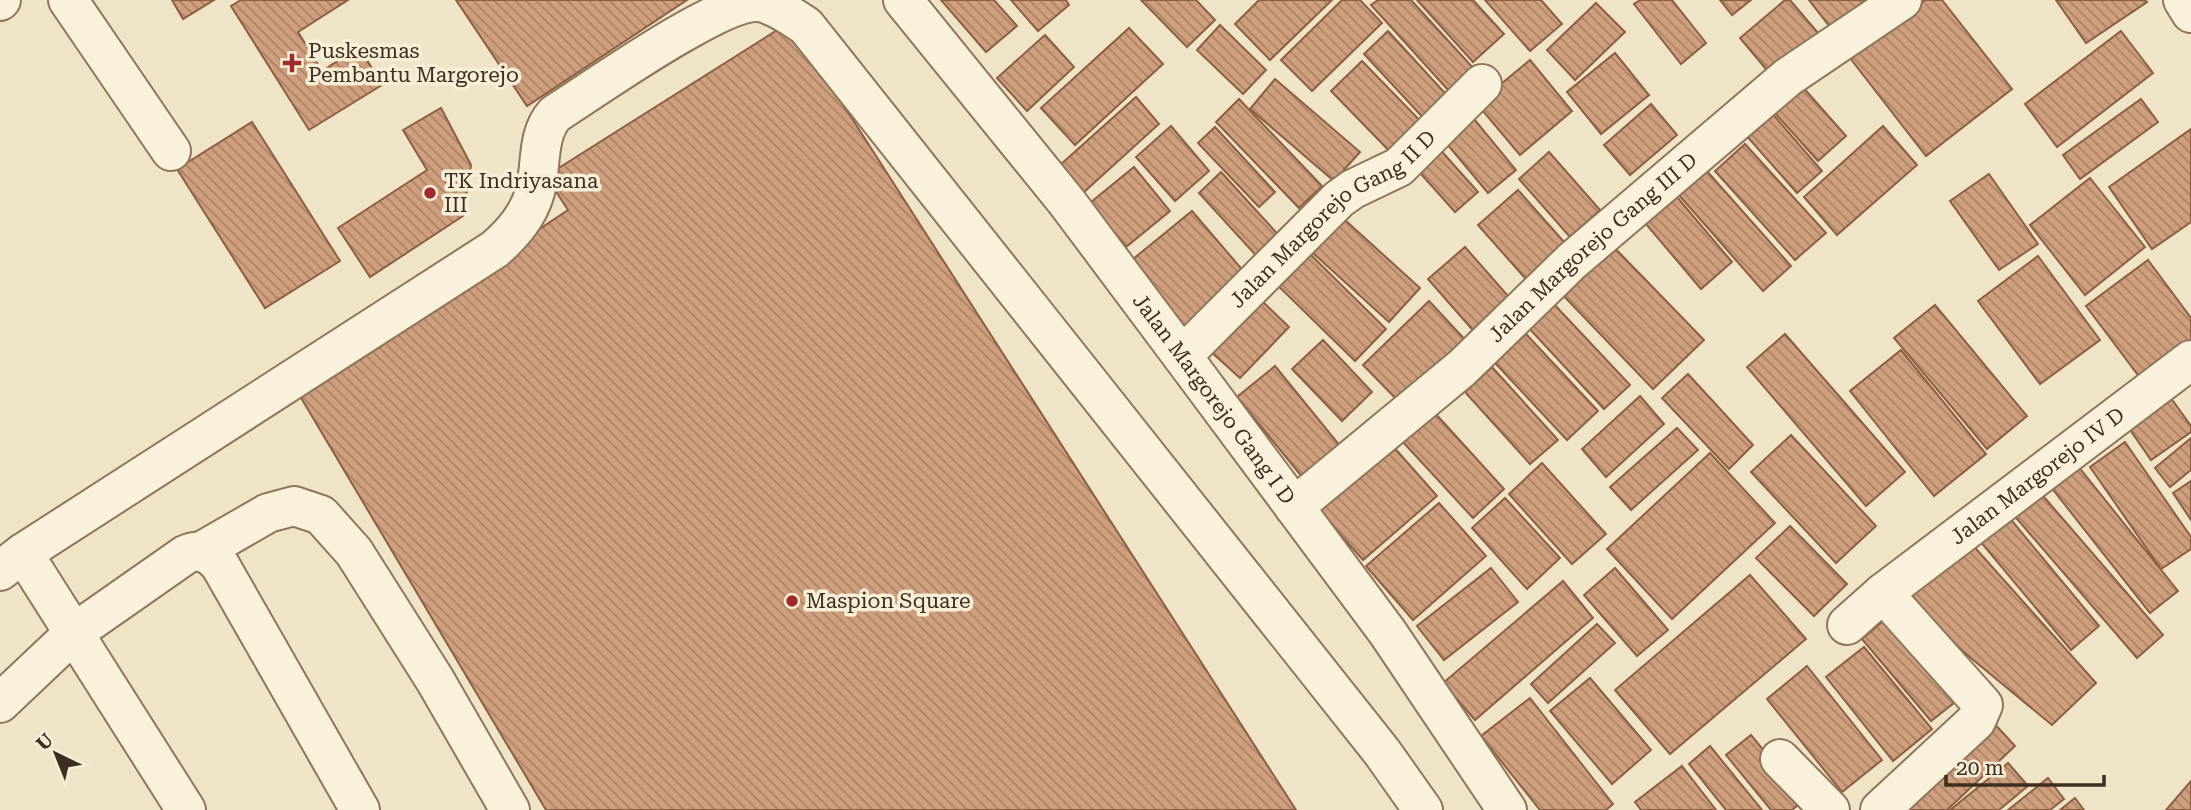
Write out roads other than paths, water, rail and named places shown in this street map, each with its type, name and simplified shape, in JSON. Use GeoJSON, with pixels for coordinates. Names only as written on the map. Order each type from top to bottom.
{"type":"FeatureCollection","features":[{"type":"Feature","properties":{"kind":"street"},"geometry":{"type":"LineString","coordinates":[[68,0],[171,151]]}},
{"type":"Feature","properties":{"kind":"street","name":"Jalan Margorejo Gang I D"},"geometry":{"type":"LineString","coordinates":[[903,0],[1066,201],[1182,356],[1388,633],[1507,810]]}},
{"type":"Feature","properties":{"kind":"street","name":"Jalan Margorejo Gang III D"},"geometry":{"type":"LineString","coordinates":[[1294,507],[1462,368],[1572,261],[1788,77],[1902,0]]}},
{"type":"Feature","properties":{"kind":"street"},"geometry":{"type":"LineString","coordinates":[[2183,0],[2191,13]]}},
{"type":"Feature","properties":{"kind":"street"},"geometry":{"type":"LineString","coordinates":[[186,810],[75,632],[12,562],[495,250],[512,234],[527,210],[535,191],[543,135],[547,123],[555,114],[704,18],[737,5],[758,2],[783,11],[806,26],[1382,752],[1423,810]]}},
{"type":"Feature","properties":{"kind":"street","name":"Jalan Margorejo Gang II D"},"geometry":{"type":"LineString","coordinates":[[1182,356],[1339,199],[1353,189],[1399,167],[1482,84]]}},
{"type":"Feature","properties":{"kind":"street","name":"Jalan Margorejo IV D"},"geometry":{"type":"LineString","coordinates":[[1847,625],[1883,593],[2191,360]]}},
{"type":"Feature","properties":{"kind":"street"},"geometry":{"type":"LineString","coordinates":[[202,551],[268,513],[294,506],[321,515],[354,552],[435,680],[510,810]]}},
{"type":"Feature","properties":{"kind":"street"},"geometry":{"type":"LineString","coordinates":[[0,703],[75,632],[185,555],[202,551],[220,565],[359,810]]}},
{"type":"Feature","properties":{"kind":"street"},"geometry":{"type":"LineString","coordinates":[[1880,810],[1976,720],[1983,705],[1883,593]]}},
{"type":"Feature","properties":{"kind":"street"},"geometry":{"type":"LineString","coordinates":[[1780,759],[1830,810]]}},
{"type":"Feature","properties":{"kind":"place","name":"Puskesmas Pembantu Margorejo"},"geometry":{"type":"Point","coordinates":[292,63]}},
{"type":"Feature","properties":{"kind":"place","name":"TK Indriyasana III"},"geometry":{"type":"Point","coordinates":[430,193]}},
{"type":"Feature","properties":{"kind":"place","name":"Maspion Square"},"geometry":{"type":"Point","coordinates":[792,601]}}]}
